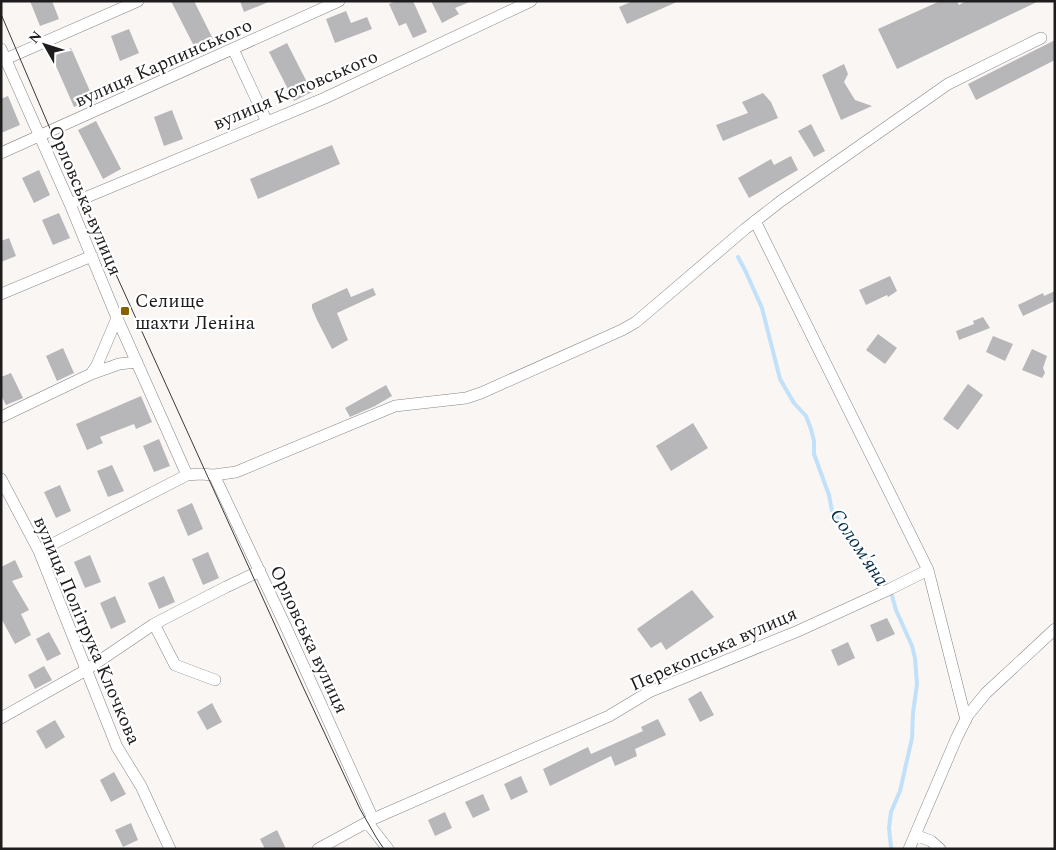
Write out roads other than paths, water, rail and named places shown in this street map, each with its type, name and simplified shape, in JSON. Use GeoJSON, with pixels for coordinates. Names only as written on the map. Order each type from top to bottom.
{"type":"FeatureCollection","features":[{"type":"Feature","properties":{"kind":"street"},"geometry":{"type":"LineString","coordinates":[[3,56],[138,1]]}},
{"type":"Feature","properties":{"kind":"street","name":"вулиця Карпинського"},"geometry":{"type":"LineString","coordinates":[[1,153],[339,1]]}},
{"type":"Feature","properties":{"kind":"street","name":"вулиця Котовського"},"geometry":{"type":"LineString","coordinates":[[70,204],[325,98],[531,1]]}},
{"type":"Feature","properties":{"kind":"street"},"geometry":{"type":"LineString","coordinates":[[39,551],[187,475],[214,475],[236,472],[396,406],[466,398],[481,393],[622,330],[636,322],[755,221],[948,84],[1041,38]]}},
{"type":"Feature","properties":{"kind":"street"},"geometry":{"type":"LineString","coordinates":[[233,49],[267,122]]}},
{"type":"Feature","properties":{"kind":"street","name":"Орловська вулиця"},"geometry":{"type":"LineString","coordinates":[[3,56],[70,204],[117,318],[187,475]]}},
{"type":"Feature","properties":{"kind":"street"},"geometry":{"type":"LineString","coordinates":[[755,221],[928,570],[966,720]]}},
{"type":"Feature","properties":{"kind":"street"},"geometry":{"type":"LineString","coordinates":[[1,294],[92,256]]}},
{"type":"Feature","properties":{"kind":"street"},"geometry":{"type":"LineString","coordinates":[[90,374],[97,365],[117,318]]}},
{"type":"Feature","properties":{"kind":"street"},"geometry":{"type":"LineString","coordinates":[[1,417],[90,374],[119,364],[137,362]]}},
{"type":"Feature","properties":{"kind":"street","name":"Орловська вулиця"},"geometry":{"type":"LineString","coordinates":[[214,475],[289,634],[370,821],[388,849]]}},
{"type":"Feature","properties":{"kind":"street","name":"вулиця Політрука Клочкова"},"geometry":{"type":"LineString","coordinates":[[1,478],[39,551],[117,747],[141,786],[170,849]]}},
{"type":"Feature","properties":{"kind":"street","name":"Перекопська вулиця"},"geometry":{"type":"LineString","coordinates":[[318,849],[370,821],[609,716],[650,692],[798,631],[890,590],[928,570]]}},
{"type":"Feature","properties":{"kind":"street"},"geometry":{"type":"LineString","coordinates":[[1,718],[86,670],[154,624],[260,571]]}},
{"type":"Feature","properties":{"kind":"street"},"geometry":{"type":"LineString","coordinates":[[154,624],[175,665],[216,680]]}},
{"type":"Feature","properties":{"kind":"street"},"geometry":{"type":"LineString","coordinates":[[909,849],[966,720],[986,693],[1055,629]]}},
{"type":"Feature","properties":{"kind":"street"},"geometry":{"type":"LineString","coordinates":[[915,835],[931,841],[940,849]]}},
{"type":"Feature","properties":{"kind":"waterway","name":"Солом'яна"},"geometry":{"type":"LineString","coordinates":[[738,257],[762,308],[780,379],[794,403],[806,416],[811,429],[814,441],[814,454],[829,495],[832,511],[859,544],[890,589],[896,610],[912,646],[917,684],[912,738],[900,791],[891,812],[889,828],[892,849]]}},
{"type":"Feature","properties":{"kind":"tram line"},"geometry":{"type":"LineString","coordinates":[[1,14],[51,131],[304,689],[360,809],[384,849]]}},
{"type":"Feature","properties":{"kind":"place","name":"Селище шахти Леніна"},"geometry":{"type":"Point","coordinates":[125,311]}}]}
